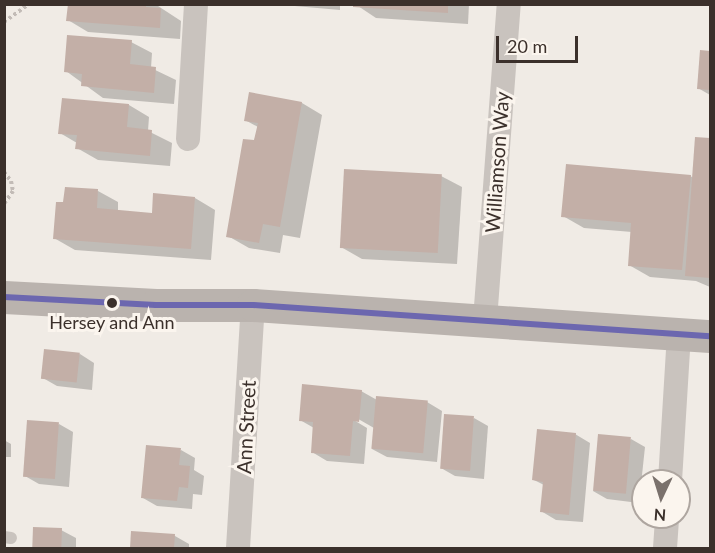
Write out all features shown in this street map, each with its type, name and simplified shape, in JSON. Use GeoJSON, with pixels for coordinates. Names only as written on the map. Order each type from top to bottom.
{"type":"FeatureCollection","features":[{"type":"Feature","properties":{"kind":"street"},"geometry":{"type":"LineString","coordinates":[[188,139],[196,4]]}},
{"type":"Feature","properties":{"kind":"street","name":"Williamson Way"},"geometry":{"type":"LineString","coordinates":[[485,320],[509,4]]}},
{"type":"Feature","properties":{"kind":"street"},"geometry":{"type":"LineString","coordinates":[[4,297],[134,304],[253,305],[695,334],[672,469]]}},
{"type":"Feature","properties":{"kind":"street","name":"Ann Street"},"geometry":{"type":"LineString","coordinates":[[238,549],[253,305]]}},
{"type":"Feature","properties":{"kind":"street"},"geometry":{"type":"LineString","coordinates":[[665,549],[666,529]]}},
{"type":"Feature","properties":{"kind":"path"},"geometry":{"type":"LineString","coordinates":[[4,22],[29,4]]}},
{"type":"Feature","properties":{"kind":"path"},"geometry":{"type":"LineString","coordinates":[[4,172],[11,181],[13,191],[4,204]]}},
{"type":"Feature","properties":{"kind":"building"},"geometry":{"type":"Polygon","coordinates":[[[68,4],[146,4],[146,7],[161,8],[160,28],[66,21],[68,4]]]}},
{"type":"Feature","properties":{"kind":"building"},"geometry":{"type":"Polygon","coordinates":[[[353,4],[448,4],[448,13],[353,7],[353,4]]]}},
{"type":"Feature","properties":{"kind":"building"},"geometry":{"type":"Polygon","coordinates":[[[67,35],[132,40],[130,64],[156,67],[154,93],[81,86],[82,74],[64,72],[67,35]]]}},
{"type":"Feature","properties":{"kind":"building"},"geometry":{"type":"Polygon","coordinates":[[[700,50],[710,51],[710,90],[697,89],[700,50]]]}},
{"type":"Feature","properties":{"kind":"building"},"geometry":{"type":"Polygon","coordinates":[[[249,92],[302,102],[280,227],[263,224],[259,243],[226,237],[243,139],[254,140],[258,123],[244,121],[249,92]]]}},
{"type":"Feature","properties":{"kind":"building"},"geometry":{"type":"Polygon","coordinates":[[[62,98],[129,104],[127,127],[152,130],[150,156],[75,149],[77,135],[58,134],[62,98]]]}},
{"type":"Feature","properties":{"kind":"building"},"geometry":{"type":"Polygon","coordinates":[[[695,137],[710,138],[710,278],[685,276],[695,137]]]}},
{"type":"Feature","properties":{"kind":"building"},"geometry":{"type":"Polygon","coordinates":[[[566,164],[691,175],[682,270],[628,266],[631,223],[561,217],[566,164]]]}},
{"type":"Feature","properties":{"kind":"building"},"geometry":{"type":"Polygon","coordinates":[[[344,169],[442,174],[438,253],[340,248],[344,169]]]}},
{"type":"Feature","properties":{"kind":"building"},"geometry":{"type":"Polygon","coordinates":[[[65,187],[98,189],[97,208],[152,213],[153,193],[195,197],[191,249],[53,239],[56,202],[63,202],[65,187]]]}},
{"type":"Feature","properties":{"kind":"building"},"geometry":{"type":"Polygon","coordinates":[[[44,349],[80,353],[77,383],[41,379],[44,349]]]}},
{"type":"Feature","properties":{"kind":"building"},"geometry":{"type":"Polygon","coordinates":[[[302,384],[362,390],[359,422],[353,421],[350,456],[311,453],[313,422],[299,421],[302,384]]]}},
{"type":"Feature","properties":{"kind":"building"},"geometry":{"type":"Polygon","coordinates":[[[376,396],[428,401],[423,453],[371,449],[376,396]]]}},
{"type":"Feature","properties":{"kind":"building"},"geometry":{"type":"Polygon","coordinates":[[[444,414],[474,416],[470,471],[440,469],[444,414]]]}},
{"type":"Feature","properties":{"kind":"building"},"geometry":{"type":"Polygon","coordinates":[[[27,420],[59,422],[55,479],[23,477],[27,420]]]}},
{"type":"Feature","properties":{"kind":"building"},"geometry":{"type":"Polygon","coordinates":[[[537,429],[576,433],[569,515],[540,512],[543,482],[532,480],[537,429]]]}},
{"type":"Feature","properties":{"kind":"building"},"geometry":{"type":"Polygon","coordinates":[[[598,434],[631,437],[626,494],[593,491],[598,434]]]}},
{"type":"Feature","properties":{"kind":"building"},"geometry":{"type":"Polygon","coordinates":[[[146,445],[181,448],[179,465],[190,466],[188,488],[179,487],[177,501],[141,498],[146,445]]]}},
{"type":"Feature","properties":{"kind":"building"},"geometry":{"type":"Polygon","coordinates":[[[33,527],[62,528],[61,548],[32,548],[33,527]]]}},
{"type":"Feature","properties":{"kind":"building"},"geometry":{"type":"Polygon","coordinates":[[[131,531],[175,534],[174,548],[130,548],[131,531]]]}},
{"type":"Feature","properties":{"kind":"transit line"},"geometry":{"type":"LineString","coordinates":[[4,297],[156,305],[253,305],[710,336]]}},
{"type":"Feature","properties":{"kind":"place","name":"Hersey and Ann"},"geometry":{"type":"Point","coordinates":[112,303]}}]}
